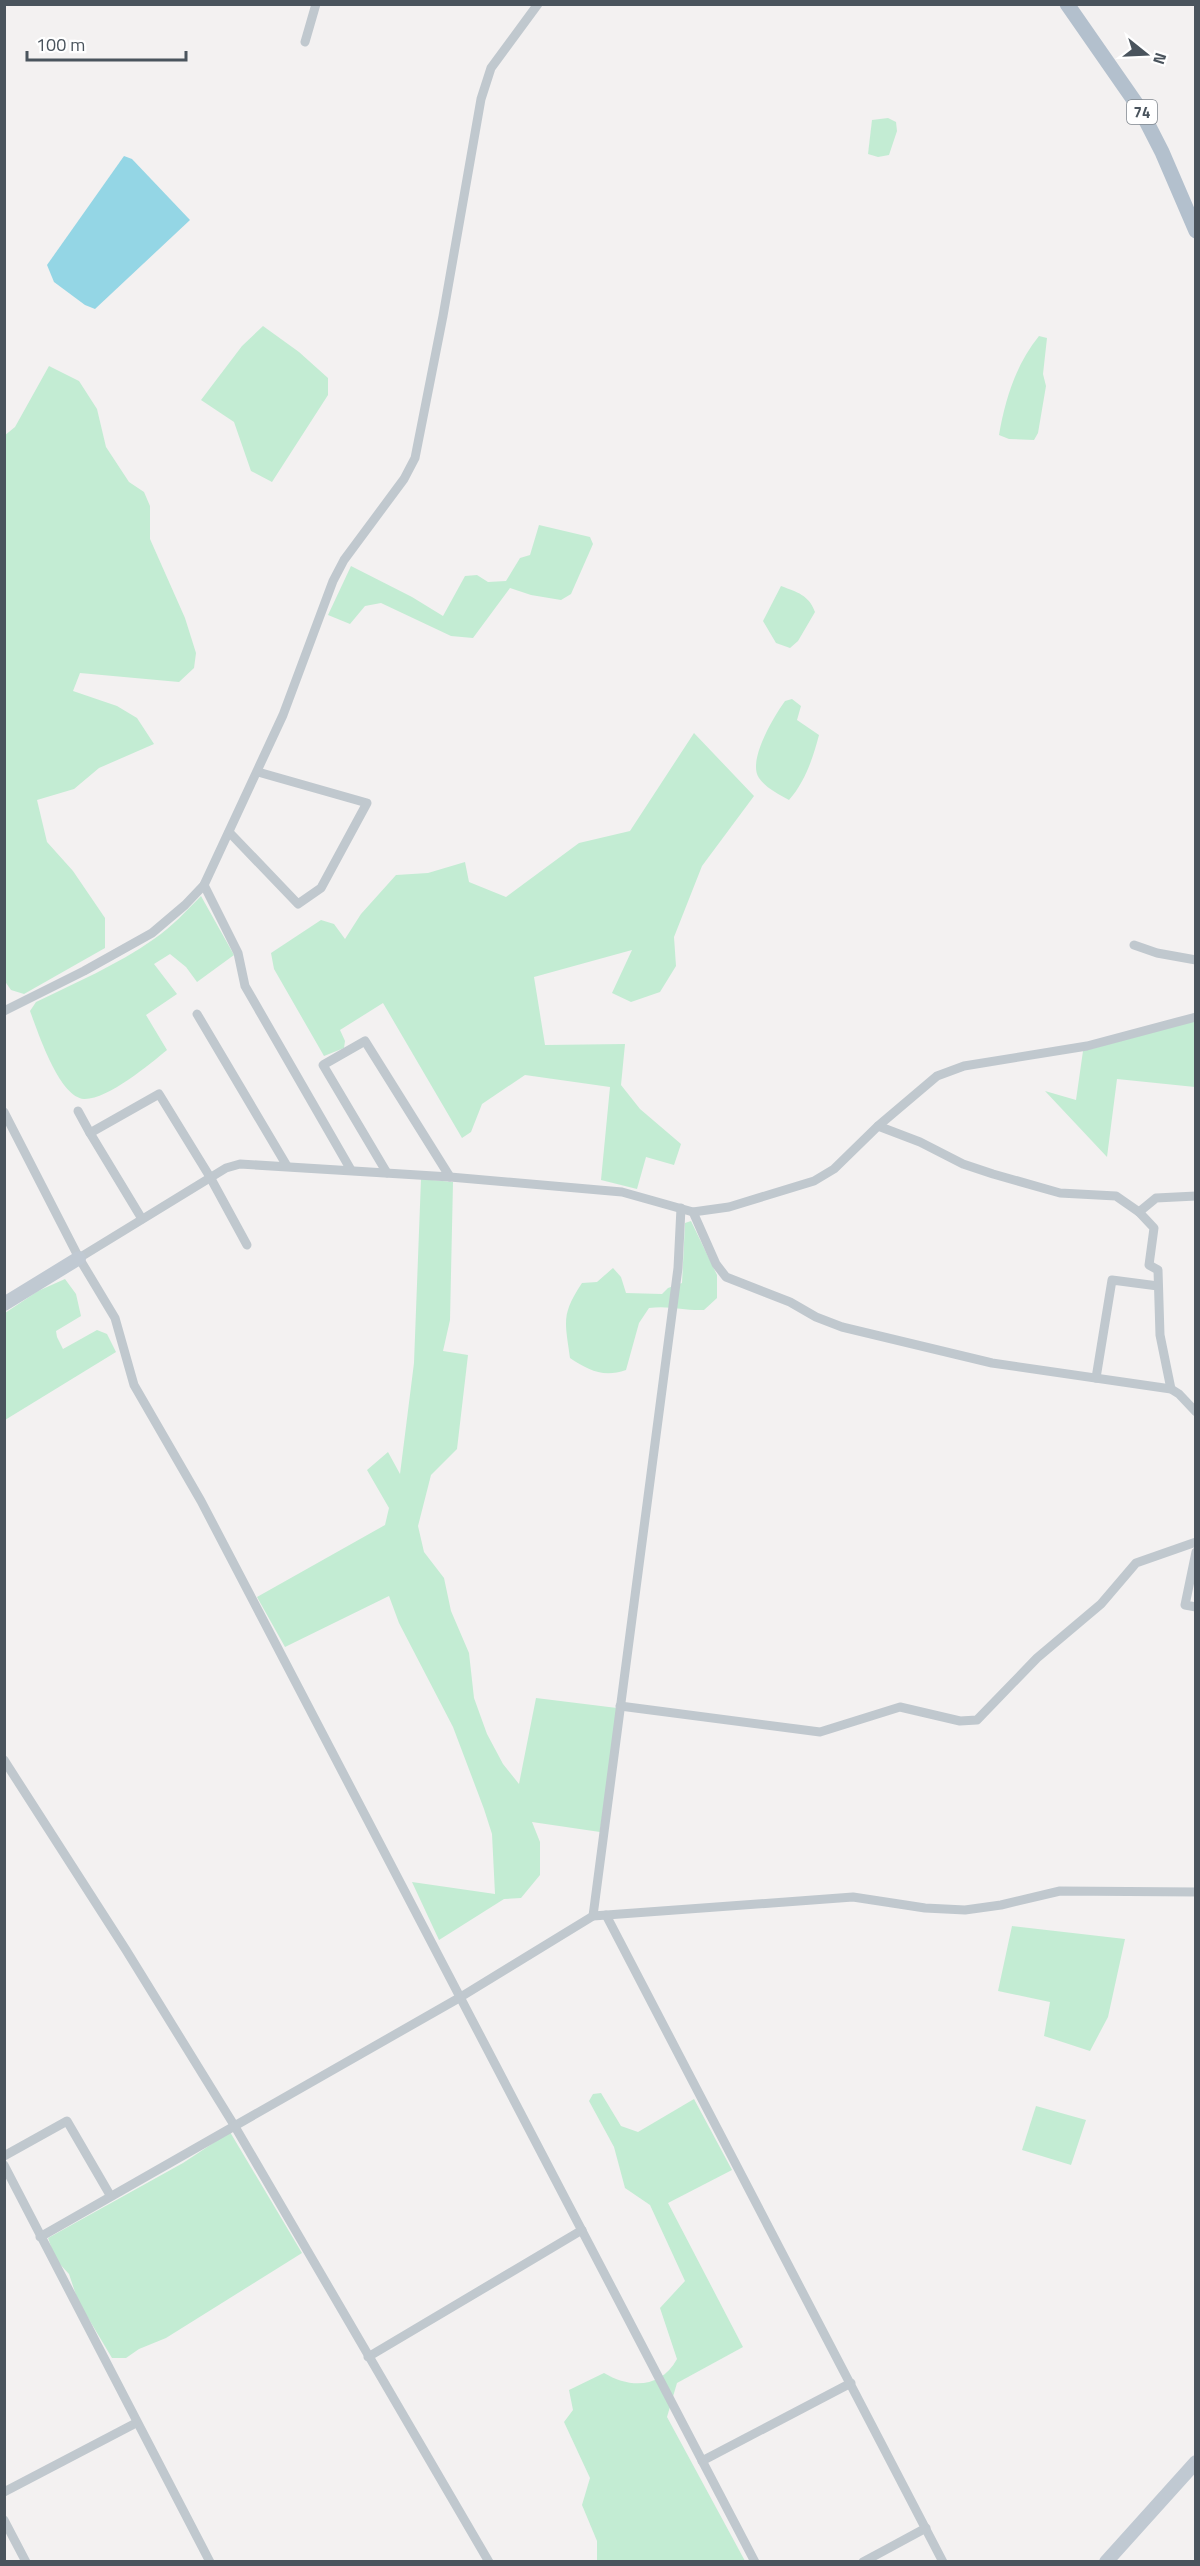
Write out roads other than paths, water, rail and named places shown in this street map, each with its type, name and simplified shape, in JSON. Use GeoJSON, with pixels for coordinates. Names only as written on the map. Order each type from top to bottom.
{"type":"FeatureCollection","features":[{"type":"Feature","properties":{"kind":"main road","name":"74"},"geometry":{"type":"LineString","coordinates":[[1067,4],[1140,109],[1162,152],[1196,231]]}},
{"type":"Feature","properties":{"kind":"street"},"geometry":{"type":"LineString","coordinates":[[305,42],[316,4]]}},
{"type":"Feature","properties":{"kind":"street"},"geometry":{"type":"LineString","coordinates":[[4,1011],[84,971],[152,933],[185,905],[204,885],[258,772],[302,669],[333,581],[344,560],[404,479],[415,458],[443,316],[481,99],[491,68],[538,4]]}},
{"type":"Feature","properties":{"kind":"street"},"geometry":{"type":"LineString","coordinates":[[229,832],[297,904],[321,888],[367,803],[258,772]]}},
{"type":"Feature","properties":{"kind":"street"},"geometry":{"type":"LineString","coordinates":[[204,885],[238,953],[245,986],[351,1170]]}},
{"type":"Feature","properties":{"kind":"street"},"geometry":{"type":"LineString","coordinates":[[1134,945],[1157,953],[1196,960]]}},
{"type":"Feature","properties":{"kind":"street"},"geometry":{"type":"LineString","coordinates":[[197,1014],[287,1166]]}},
{"type":"Feature","properties":{"kind":"street"},"geometry":{"type":"LineString","coordinates":[[4,1305],[226,1168],[240,1164],[450,1177],[622,1192],[693,1212],[729,1207],[814,1181],[834,1169],[878,1126],[937,1076],[964,1066],[1087,1046],[1196,1017]]}},
{"type":"Feature","properties":{"kind":"street"},"geometry":{"type":"LineString","coordinates":[[387,1173],[323,1065],[365,1041],[450,1177]]}},
{"type":"Feature","properties":{"kind":"street"},"geometry":{"type":"LineString","coordinates":[[90,1133],[159,1094],[248,1245]]}},
{"type":"Feature","properties":{"kind":"street"},"geometry":{"type":"LineString","coordinates":[[4,1112],[79,1258],[115,1318],[134,1385],[201,1501],[755,2562]]}},
{"type":"Feature","properties":{"kind":"street"},"geometry":{"type":"LineString","coordinates":[[78,1112],[142,1219]]}},
{"type":"Feature","properties":{"kind":"street"},"geometry":{"type":"LineString","coordinates":[[878,1126],[908,1136],[977,1169],[1051,1192],[1116,1196],[1139,1212],[1154,1228],[1149,1265],[1158,1270],[1160,1335],[1170,1389]]}},
{"type":"Feature","properties":{"kind":"street"},"geometry":{"type":"LineString","coordinates":[[1139,1212],[1156,1197],[1196,1196]]}},
{"type":"Feature","properties":{"kind":"street"},"geometry":{"type":"LineString","coordinates":[[593,1916],[678,1268],[681,1208]]}},
{"type":"Feature","properties":{"kind":"street"},"geometry":{"type":"LineString","coordinates":[[693,1212],[716,1264],[726,1277],[789,1302],[816,1317],[842,1327],[992,1363],[1170,1389],[1179,1394],[1196,1412]]}},
{"type":"Feature","properties":{"kind":"street"},"geometry":{"type":"LineString","coordinates":[[1096,1378],[1112,1280],[1158,1286]]}},
{"type":"Feature","properties":{"kind":"street"},"geometry":{"type":"LineString","coordinates":[[620,1706],[820,1732],[900,1707],[960,1721],[976,1720],[1037,1658],[1101,1604],[1136,1563],[1196,1542]]}},
{"type":"Feature","properties":{"kind":"street"},"geometry":{"type":"LineString","coordinates":[[1196,1552],[1185,1605],[1196,1607]]}},
{"type":"Feature","properties":{"kind":"street"},"geometry":{"type":"LineString","coordinates":[[4,1760],[126,1950],[234,2125],[489,2562]]}},
{"type":"Feature","properties":{"kind":"street"},"geometry":{"type":"LineString","coordinates":[[40,2236],[459,1998],[593,1916],[853,1898],[925,1908],[965,1910],[1001,1905],[1060,1891],[1196,1892]]}},
{"type":"Feature","properties":{"kind":"street"},"geometry":{"type":"LineString","coordinates":[[606,1915],[943,2562]]}},
{"type":"Feature","properties":{"kind":"street"},"geometry":{"type":"LineString","coordinates":[[4,2156],[67,2121],[110,2195]]}},
{"type":"Feature","properties":{"kind":"street"},"geometry":{"type":"LineString","coordinates":[[4,2165],[210,2562]]}},
{"type":"Feature","properties":{"kind":"street"},"geometry":{"type":"LineString","coordinates":[[368,2357],[582,2230]]}},
{"type":"Feature","properties":{"kind":"street"},"geometry":{"type":"LineString","coordinates":[[702,2462],[851,2383]]}},
{"type":"Feature","properties":{"kind":"street"},"geometry":{"type":"LineString","coordinates":[[4,2492],[136,2423]]}},
{"type":"Feature","properties":{"kind":"street"},"geometry":{"type":"LineString","coordinates":[[1106,2562],[1196,2462]]}},
{"type":"Feature","properties":{"kind":"street"},"geometry":{"type":"LineString","coordinates":[[4,2520],[26,2562]]}},
{"type":"Feature","properties":{"kind":"street"},"geometry":{"type":"LineString","coordinates":[[863,2562],[926,2528]]}},
{"type":"Feature","properties":{"kind":"water"},"geometry":{"type":"Polygon","coordinates":[[[124,156],[132,159],[190,220],[95,309],[85,305],[54,282],[47,265],[124,156]]]}}]}
